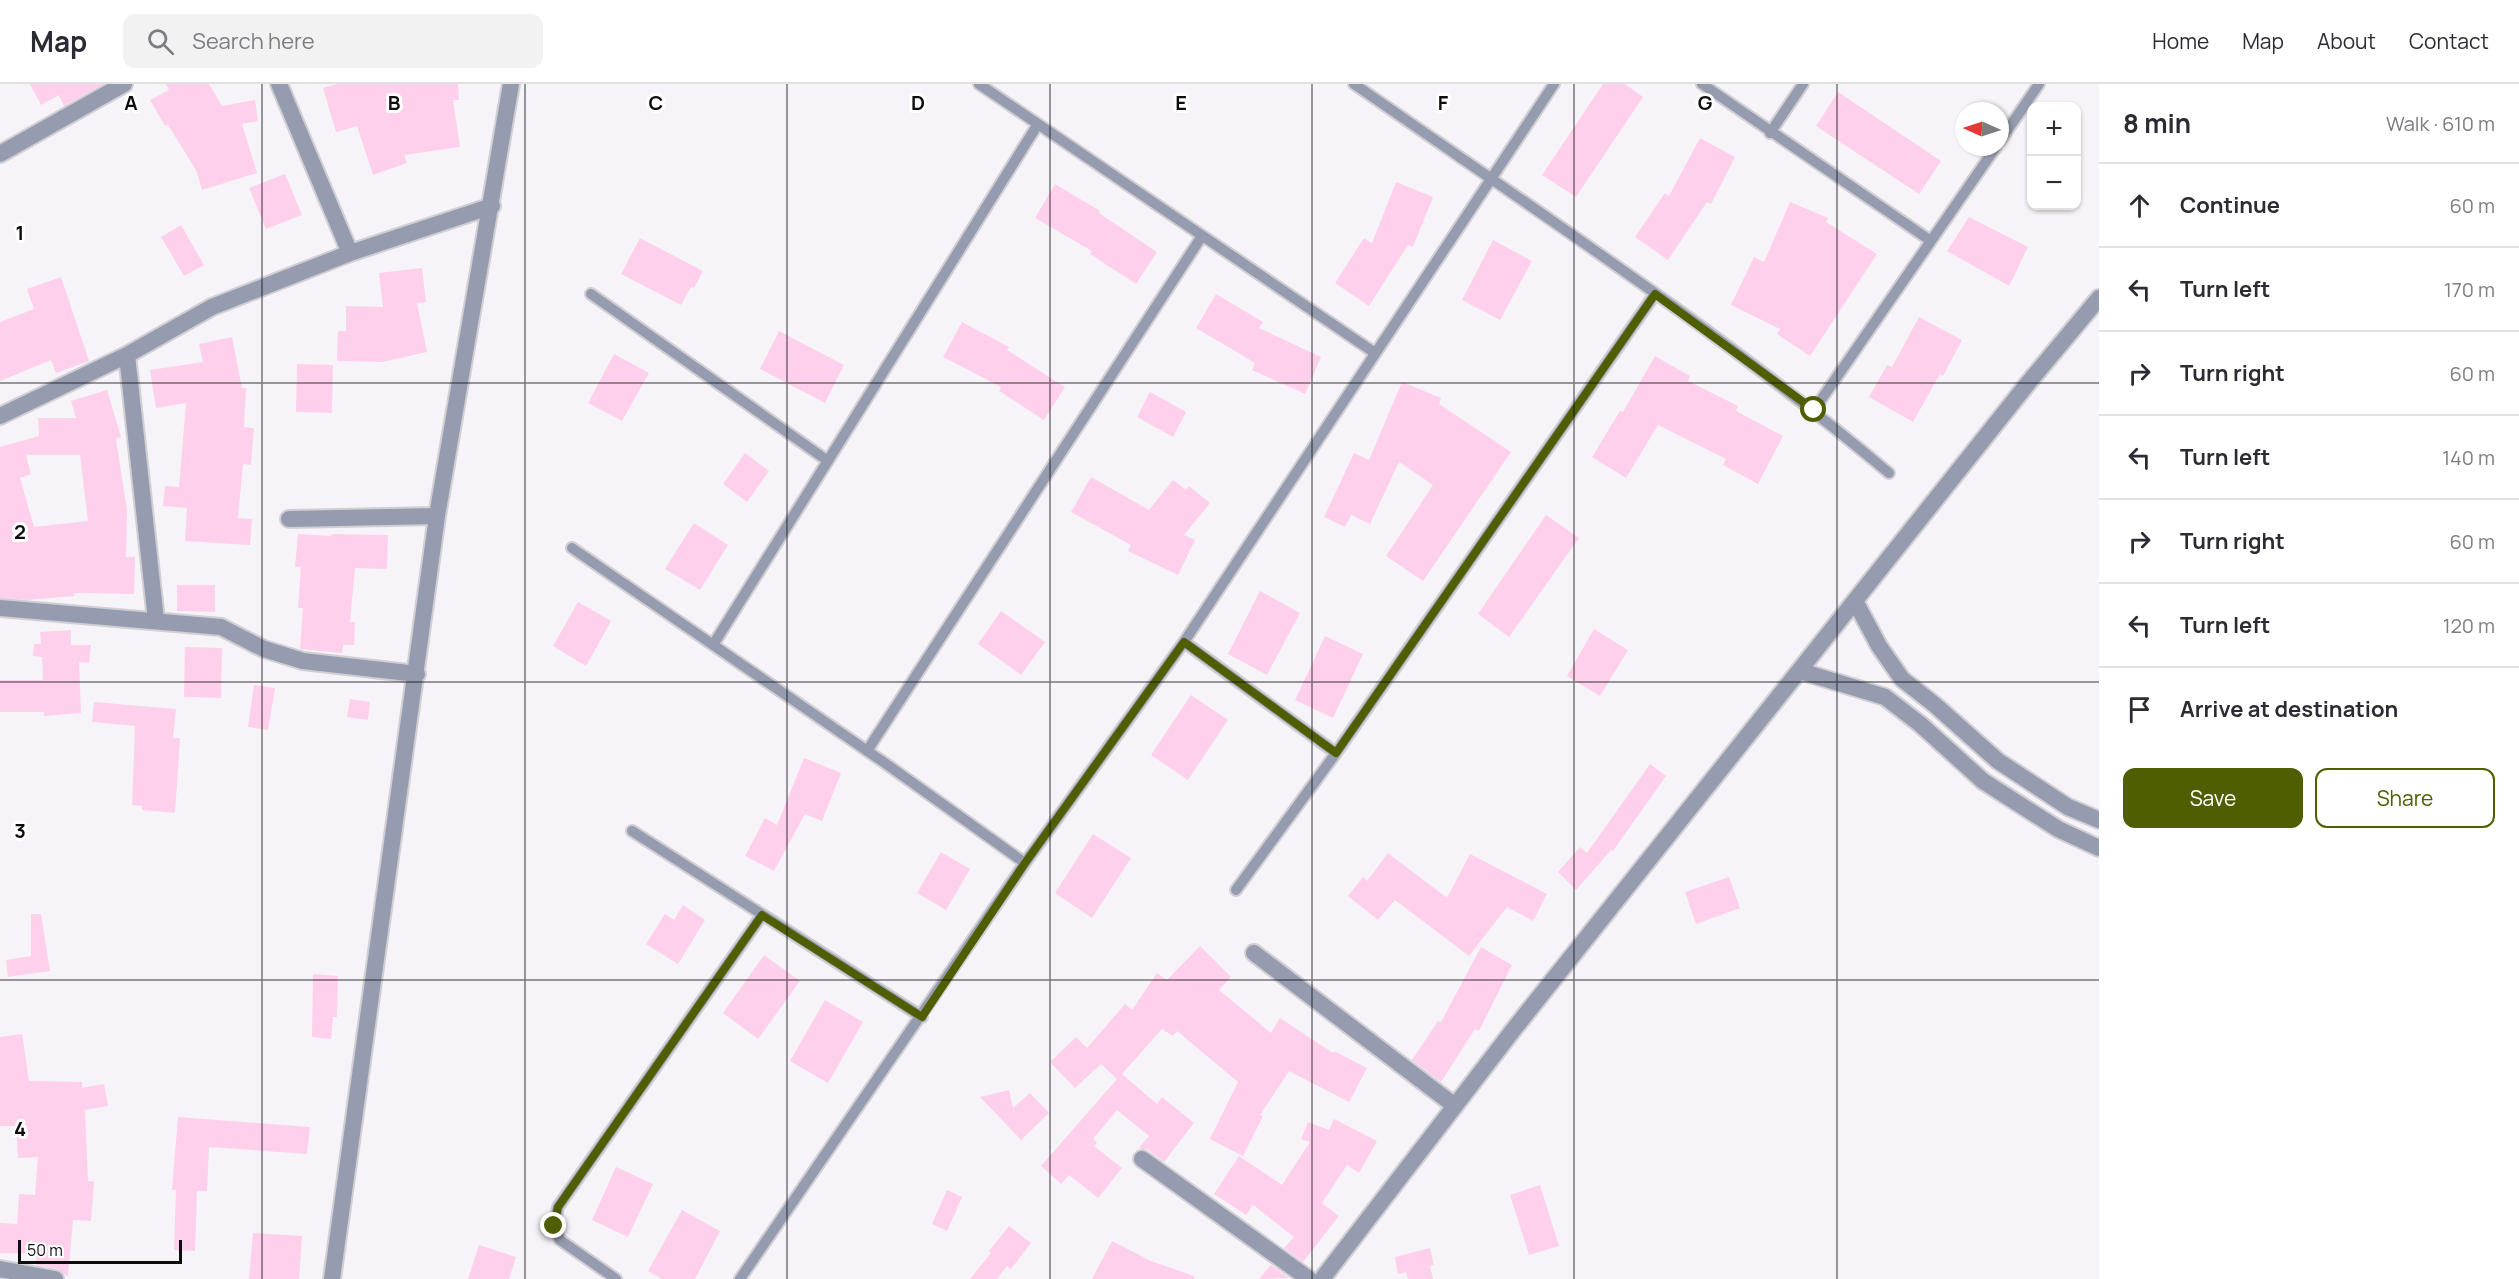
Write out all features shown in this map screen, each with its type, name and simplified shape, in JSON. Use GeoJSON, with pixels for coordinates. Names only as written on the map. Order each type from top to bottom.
{"type":"FeatureCollection","features":[{"type":"Feature","properties":{"kind":"street"},"geometry":{"type":"LineString","coordinates":[[0,154],[124,84]]}},
{"type":"Feature","properties":{"kind":"street"},"geometry":{"type":"LineString","coordinates":[[279,84],[350,253]]}},
{"type":"Feature","properties":{"kind":"street"},"geometry":{"type":"LineString","coordinates":[[332,1279],[437,516],[492,206],[511,84]]}},
{"type":"Feature","properties":{"kind":"street"},"geometry":{"type":"LineString","coordinates":[[0,416],[127,355],[212,307],[350,253],[492,206]]}},
{"type":"Feature","properties":{"kind":"street"},"geometry":{"type":"LineString","coordinates":[[1322,1279],[1521,1019],[2099,298]]}},
{"type":"Feature","properties":{"kind":"street"},"geometry":{"type":"LineString","coordinates":[[127,355],[156,620]]}},
{"type":"Feature","properties":{"kind":"street"},"geometry":{"type":"LineString","coordinates":[[289,519],[437,516]]}},
{"type":"Feature","properties":{"kind":"street"},"geometry":{"type":"LineString","coordinates":[[1855,601],[1879,646],[1902,679],[1998,761],[2068,807],[2099,820]]}},
{"type":"Feature","properties":{"kind":"street"},"geometry":{"type":"LineString","coordinates":[[0,608],[222,627],[264,649],[303,661],[417,674]]}},
{"type":"Feature","properties":{"kind":"street"},"geometry":{"type":"LineString","coordinates":[[1800,671],[1885,697],[1920,724],[1983,781],[2058,829],[2099,848]]}},
{"type":"Feature","properties":{"kind":"street"},"geometry":{"type":"LineString","coordinates":[[2058,829],[2068,807]]}},
{"type":"Feature","properties":{"kind":"street"},"geometry":{"type":"LineString","coordinates":[[1254,953],[1455,1106]]}},
{"type":"Feature","properties":{"kind":"street"},"geometry":{"type":"LineString","coordinates":[[1142,1159],[1309,1279]]}},
{"type":"Feature","properties":{"kind":"street"},"geometry":{"type":"LineString","coordinates":[[0,1269],[55,1279]]}},
{"type":"Feature","properties":{"kind":"lane"},"geometry":{"type":"LineString","coordinates":[[979,84],[1375,352]]}},
{"type":"Feature","properties":{"kind":"lane"},"geometry":{"type":"LineString","coordinates":[[1354,84],[1655,294],[1814,410],[1889,473]]}},
{"type":"Feature","properties":{"kind":"lane"},"geometry":{"type":"LineString","coordinates":[[740,1279],[922,1017],[1025,863],[1184,642],[1554,84]]}},
{"type":"Feature","properties":{"kind":"lane"},"geometry":{"type":"LineString","coordinates":[[1702,84],[1931,242]]}},
{"type":"Feature","properties":{"kind":"lane"},"geometry":{"type":"LineString","coordinates":[[1770,133],[1803,84]]}},
{"type":"Feature","properties":{"kind":"lane"},"geometry":{"type":"LineString","coordinates":[[2009,128],[2039,84]]}},
{"type":"Feature","properties":{"kind":"lane"},"geometry":{"type":"LineString","coordinates":[[713,645],[1038,124]]}},
{"type":"Feature","properties":{"kind":"lane"},"geometry":{"type":"LineString","coordinates":[[1814,410],[1990,156]]}},
{"type":"Feature","properties":{"kind":"lane"},"geometry":{"type":"LineString","coordinates":[[867,751],[1202,236]]}},
{"type":"Feature","properties":{"kind":"lane"},"geometry":{"type":"LineString","coordinates":[[591,294],[828,461]]}},
{"type":"Feature","properties":{"kind":"lane"},"geometry":{"type":"LineString","coordinates":[[1236,890],[1336,753],[1655,294]]}},
{"type":"Feature","properties":{"kind":"lane"},"geometry":{"type":"LineString","coordinates":[[572,548],[1025,863]]}},
{"type":"Feature","properties":{"kind":"lane"},"geometry":{"type":"LineString","coordinates":[[1184,642],[1336,753]]}},
{"type":"Feature","properties":{"kind":"lane"},"geometry":{"type":"LineString","coordinates":[[632,831],[922,1017]]}},
{"type":"Feature","properties":{"kind":"lane"},"geometry":{"type":"LineString","coordinates":[[616,1279],[560,1240],[554,1226],[558,1207],[762,915]]}},
{"type":"Feature","properties":{"kind":"building"},"geometry":{"type":"Polygon","coordinates":[[[30,84],[103,84],[64,106],[59,95],[41,105],[30,84]]]}},
{"type":"Feature","properties":{"kind":"building"},"geometry":{"type":"Polygon","coordinates":[[[166,84],[209,84],[222,106],[255,100],[258,121],[242,124],[257,173],[202,190],[196,170],[150,100],[169,90],[166,84]]]}},
{"type":"Feature","properties":{"kind":"building"},"geometry":{"type":"Polygon","coordinates":[[[337,84],[458,84],[459,100],[453,100],[460,147],[404,155],[407,163],[373,175],[357,126],[336,132],[323,88],[337,84]]]}},
{"type":"Feature","properties":{"kind":"building"},"geometry":{"type":"Polygon","coordinates":[[[1603,84],[1625,84],[1643,97],[1576,197],[1542,175],[1603,84]]]}},
{"type":"Feature","properties":{"kind":"building"},"geometry":{"type":"Polygon","coordinates":[[[1838,92],[1941,161],[1919,194],[1816,126],[1838,92]]]}},
{"type":"Feature","properties":{"kind":"building"},"geometry":{"type":"Polygon","coordinates":[[[1700,138],[1735,157],[1711,204],[1707,202],[1668,260],[1635,237],[1665,193],[1669,196],[1700,138]]]}},
{"type":"Feature","properties":{"kind":"building"},"geometry":{"type":"Polygon","coordinates":[[[285,174],[302,215],[266,229],[249,188],[285,174]]]}},
{"type":"Feature","properties":{"kind":"building"},"geometry":{"type":"Polygon","coordinates":[[[1396,182],[1433,197],[1413,247],[1408,245],[1369,306],[1335,283],[1364,238],[1372,243],[1396,182]]]}},
{"type":"Feature","properties":{"kind":"building"},"geometry":{"type":"Polygon","coordinates":[[[1055,184],[1100,211],[1099,213],[1157,252],[1136,284],[1090,254],[1092,251],[1035,218],[1055,184]]]}},
{"type":"Feature","properties":{"kind":"building"},"geometry":{"type":"Polygon","coordinates":[[[1790,202],[1828,218],[1826,222],[1877,254],[1810,356],[1777,334],[1780,329],[1731,305],[1754,257],[1764,262],[1790,202]]]}},
{"type":"Feature","properties":{"kind":"building"},"geometry":{"type":"Polygon","coordinates":[[[1969,217],[2028,247],[2009,286],[1947,251],[1969,217]]]}},
{"type":"Feature","properties":{"kind":"building"},"geometry":{"type":"Polygon","coordinates":[[[181,225],[204,265],[184,276],[161,237],[181,225]]]}},
{"type":"Feature","properties":{"kind":"building"},"geometry":{"type":"Polygon","coordinates":[[[640,238],[703,271],[681,305],[621,274],[640,238]]]}},
{"type":"Feature","properties":{"kind":"building"},"geometry":{"type":"Polygon","coordinates":[[[1493,240],[1532,261],[1500,320],[1462,300],[1493,240]]]}},
{"type":"Feature","properties":{"kind":"building"},"geometry":{"type":"Polygon","coordinates":[[[422,268],[426,302],[417,303],[427,352],[382,362],[337,361],[338,331],[346,331],[346,306],[383,307],[379,273],[422,268]]]}},
{"type":"Feature","properties":{"kind":"building"},"geometry":{"type":"Polygon","coordinates":[[[61,277],[89,361],[56,373],[51,360],[0,381],[0,322],[34,309],[27,289],[61,277]]]}},
{"type":"Feature","properties":{"kind":"building"},"geometry":{"type":"Polygon","coordinates":[[[1216,294],[1263,322],[1259,328],[1321,357],[1305,394],[1252,370],[1255,363],[1196,328],[1216,294]]]}},
{"type":"Feature","properties":{"kind":"building"},"geometry":{"type":"Polygon","coordinates":[[[1919,317],[1962,340],[1943,376],[1940,374],[1913,422],[1869,397],[1887,365],[1892,367],[1919,317]]]}},
{"type":"Feature","properties":{"kind":"building"},"geometry":{"type":"Polygon","coordinates":[[[962,322],[1009,347],[1007,350],[1065,387],[1044,420],[999,391],[1001,387],[943,357],[962,322]]]}},
{"type":"Feature","properties":{"kind":"building"},"geometry":{"type":"Polygon","coordinates":[[[779,331],[844,365],[825,403],[760,369],[779,331]]]}},
{"type":"Feature","properties":{"kind":"building"},"geometry":{"type":"Polygon","coordinates":[[[232,337],[242,388],[246,388],[244,427],[254,428],[251,465],[243,464],[238,518],[252,519],[250,545],[185,541],[187,508],[163,506],[165,486],[179,487],[186,403],[156,408],[150,370],[203,362],[199,344],[232,337]]]}},
{"type":"Feature","properties":{"kind":"building"},"geometry":{"type":"Polygon","coordinates":[[[614,354],[649,373],[622,421],[588,403],[614,354]]]}},
{"type":"Feature","properties":{"kind":"building"},"geometry":{"type":"Polygon","coordinates":[[[1655,356],[1690,376],[1688,381],[1738,406],[1736,411],[1783,436],[1758,484],[1723,465],[1726,459],[1658,425],[1626,478],[1592,457],[1620,411],[1623,412],[1655,356]]]}},
{"type":"Feature","properties":{"kind":"building"},"geometry":{"type":"Polygon","coordinates":[[[297,364],[333,365],[332,413],[296,412],[297,364]]]}},
{"type":"Feature","properties":{"kind":"building"},"geometry":{"type":"Polygon","coordinates":[[[1402,382],[1441,398],[1439,404],[1511,452],[1423,581],[1386,556],[1433,485],[1399,462],[1370,524],[1351,515],[1345,527],[1324,517],[1354,453],[1369,460],[1402,382]]]}},
{"type":"Feature","properties":{"kind":"building"},"geometry":{"type":"Polygon","coordinates":[[[107,390],[121,437],[116,439],[127,510],[126,557],[135,557],[134,594],[74,593],[74,596],[28,600],[0,598],[0,447],[39,436],[38,418],[76,418],[71,401],[107,390]],[[26,455],[31,474],[20,478],[34,527],[88,521],[80,455],[26,455]]]}},
{"type":"Feature","properties":{"kind":"building"},"geometry":{"type":"Polygon","coordinates":[[[1150,392],[1186,412],[1173,437],[1137,417],[1150,392]]]}},
{"type":"Feature","properties":{"kind":"building"},"geometry":{"type":"Polygon","coordinates":[[[745,453],[769,471],[747,502],[723,484],[745,453]]]}},
{"type":"Feature","properties":{"kind":"building"},"geometry":{"type":"Polygon","coordinates":[[[1091,477],[1149,510],[1173,480],[1186,490],[1189,486],[1210,503],[1184,535],[1195,540],[1178,575],[1128,551],[1131,545],[1071,512],[1091,477]]]}},
{"type":"Feature","properties":{"kind":"building"},"geometry":{"type":"Polygon","coordinates":[[[1546,515],[1579,538],[1509,637],[1478,614],[1546,515]]]}},
{"type":"Feature","properties":{"kind":"building"},"geometry":{"type":"Polygon","coordinates":[[[694,523],[728,545],[700,590],[665,569],[694,523]]]}},
{"type":"Feature","properties":{"kind":"building"},"geometry":{"type":"Polygon","coordinates":[[[298,534],[388,535],[387,569],[355,568],[350,622],[355,622],[354,645],[343,645],[342,653],[300,649],[303,608],[298,608],[301,567],[295,567],[298,534]]]}},
{"type":"Feature","properties":{"kind":"building"},"geometry":{"type":"Polygon","coordinates":[[[177,585],[215,585],[215,612],[177,611],[177,585]]]}},
{"type":"Feature","properties":{"kind":"building"},"geometry":{"type":"Polygon","coordinates":[[[1260,591],[1300,613],[1267,675],[1228,654],[1260,591]]]}},
{"type":"Feature","properties":{"kind":"building"},"geometry":{"type":"Polygon","coordinates":[[[578,602],[611,621],[586,666],[553,646],[578,602]]]}},
{"type":"Feature","properties":{"kind":"building"},"geometry":{"type":"Polygon","coordinates":[[[1001,611],[1045,642],[1021,675],[978,644],[1001,611]]]}},
{"type":"Feature","properties":{"kind":"building"},"geometry":{"type":"Polygon","coordinates":[[[1594,629],[1628,650],[1600,696],[1567,676],[1594,629]]]}},
{"type":"Feature","properties":{"kind":"building"},"geometry":{"type":"Polygon","coordinates":[[[71,630],[71,645],[91,645],[89,663],[79,662],[81,713],[44,716],[44,712],[0,712],[0,680],[43,680],[42,657],[33,656],[34,644],[41,644],[40,632],[71,630]]]}},
{"type":"Feature","properties":{"kind":"building"},"geometry":{"type":"Polygon","coordinates":[[[1325,636],[1363,654],[1333,718],[1295,700],[1325,636]]]}},
{"type":"Feature","properties":{"kind":"building"},"geometry":{"type":"Polygon","coordinates":[[[185,647],[222,648],[221,698],[184,697],[185,647]]]}},
{"type":"Feature","properties":{"kind":"building"},"geometry":{"type":"Polygon","coordinates":[[[254,685],[275,688],[268,730],[248,727],[254,685]]]}},
{"type":"Feature","properties":{"kind":"building"},"geometry":{"type":"Polygon","coordinates":[[[1191,695],[1228,720],[1188,780],[1151,755],[1191,695]]]}},
{"type":"Feature","properties":{"kind":"building"},"geometry":{"type":"Polygon","coordinates":[[[350,699],[370,702],[368,720],[347,717],[350,699]]]}},
{"type":"Feature","properties":{"kind":"building"},"geometry":{"type":"Polygon","coordinates":[[[94,702],[176,709],[173,738],[180,738],[175,813],[142,810],[142,806],[132,805],[135,726],[92,722],[94,702]]]}},
{"type":"Feature","properties":{"kind":"building"},"geometry":{"type":"Polygon","coordinates":[[[804,758],[841,773],[822,821],[805,814],[774,871],[745,856],[765,818],[777,825],[804,758]]]}},
{"type":"Feature","properties":{"kind":"building"},"geometry":{"type":"Polygon","coordinates":[[[1650,764],[1666,776],[1613,851],[1611,850],[1576,890],[1558,872],[1580,847],[1587,853],[1650,764]]]}},
{"type":"Feature","properties":{"kind":"building"},"geometry":{"type":"Polygon","coordinates":[[[1093,834],[1131,858],[1092,918],[1055,893],[1093,834]]]}},
{"type":"Feature","properties":{"kind":"building"},"geometry":{"type":"Polygon","coordinates":[[[941,852],[970,869],[946,910],[917,893],[941,852]]]}},
{"type":"Feature","properties":{"kind":"building"},"geometry":{"type":"Polygon","coordinates":[[[1388,853],[1447,898],[1470,854],[1547,894],[1533,921],[1507,907],[1469,956],[1395,900],[1378,920],[1348,896],[1363,877],[1367,881],[1388,853]]]}},
{"type":"Feature","properties":{"kind":"building"},"geometry":{"type":"Polygon","coordinates":[[[1729,877],[1740,908],[1696,924],[1685,892],[1729,877]]]}},
{"type":"Feature","properties":{"kind":"building"},"geometry":{"type":"Polygon","coordinates":[[[683,905],[705,920],[678,964],[646,944],[665,914],[674,920],[683,905]]]}},
{"type":"Feature","properties":{"kind":"building"},"geometry":{"type":"Polygon","coordinates":[[[31,914],[41,914],[50,971],[8,977],[6,960],[31,956],[31,914]]]}},
{"type":"Feature","properties":{"kind":"building"},"geometry":{"type":"Polygon","coordinates":[[[1200,946],[1231,977],[1219,990],[1271,1033],[1280,1018],[1333,1053],[1334,1051],[1367,1068],[1349,1102],[1289,1071],[1260,1115],[1263,1116],[1243,1156],[1210,1139],[1238,1082],[1177,1031],[1173,1036],[1162,1029],[1122,1074],[1157,1104],[1162,1097],[1194,1123],[1164,1162],[1148,1150],[1139,1148],[1149,1136],[1117,1110],[1093,1139],[1097,1142],[1094,1146],[1122,1168],[1098,1198],[1069,1175],[1061,1184],[1041,1166],[1117,1079],[1101,1064],[1075,1088],[1050,1062],[1076,1037],[1087,1048],[1125,1004],[1132,1010],[1157,973],[1167,980],[1200,946]]]}},
{"type":"Feature","properties":{"kind":"building"},"geometry":{"type":"Polygon","coordinates":[[[1481,947],[1512,965],[1479,1031],[1475,1029],[1441,1082],[1412,1060],[1438,1021],[1441,1022],[1481,947]]]}},
{"type":"Feature","properties":{"kind":"building"},"geometry":{"type":"Polygon","coordinates":[[[764,955],[800,981],[758,1039],[723,1013],[764,955]]]}},
{"type":"Feature","properties":{"kind":"building"},"geometry":{"type":"Polygon","coordinates":[[[313,974],[338,976],[337,1017],[333,1017],[331,1039],[312,1037],[313,974]]]}},
{"type":"Feature","properties":{"kind":"building"},"geometry":{"type":"Polygon","coordinates":[[[825,1000],[863,1022],[828,1083],[790,1061],[825,1000]]]}},
{"type":"Feature","properties":{"kind":"building"},"geometry":{"type":"Polygon","coordinates":[[[22,1034],[29,1081],[82,1082],[82,1088],[104,1084],[108,1106],[85,1110],[88,1181],[94,1182],[91,1221],[73,1220],[68,1277],[57,1269],[36,1265],[37,1253],[0,1253],[0,1223],[17,1224],[19,1194],[35,1195],[38,1157],[18,1158],[16,1126],[0,1126],[0,1037],[22,1034]]]}},
{"type":"Feature","properties":{"kind":"building"},"geometry":{"type":"Polygon","coordinates":[[[1009,1090],[1013,1108],[1030,1093],[1049,1113],[1021,1140],[980,1097],[1009,1090]]]}},
{"type":"Feature","properties":{"kind":"building"},"geometry":{"type":"Polygon","coordinates":[[[178,1117],[310,1127],[307,1154],[209,1147],[207,1191],[197,1191],[195,1251],[174,1250],[176,1190],[172,1190],[178,1117]]]}},
{"type":"Feature","properties":{"kind":"building"},"geometry":{"type":"Polygon","coordinates":[[[1334,1119],[1377,1141],[1359,1173],[1347,1165],[1322,1203],[1339,1216],[1303,1262],[1284,1248],[1294,1237],[1253,1205],[1246,1215],[1214,1194],[1239,1156],[1282,1185],[1310,1142],[1301,1139],[1308,1122],[1329,1130],[1334,1119]]]}},
{"type":"Feature","properties":{"kind":"building"},"geometry":{"type":"Polygon","coordinates":[[[616,1167],[653,1184],[628,1237],[592,1220],[616,1167]]]}},
{"type":"Feature","properties":{"kind":"building"},"geometry":{"type":"Polygon","coordinates":[[[1540,1185],[1559,1246],[1529,1255],[1510,1195],[1540,1185]]]}},
{"type":"Feature","properties":{"kind":"building"},"geometry":{"type":"Polygon","coordinates":[[[947,1190],[962,1197],[947,1231],[932,1224],[947,1190]]]}},
{"type":"Feature","properties":{"kind":"building"},"geometry":{"type":"Polygon","coordinates":[[[682,1210],[720,1231],[695,1279],[662,1279],[648,1271],[682,1210]]]}},
{"type":"Feature","properties":{"kind":"building"},"geometry":{"type":"Polygon","coordinates":[[[1009,1226],[1031,1243],[1011,1269],[1007,1266],[997,1279],[970,1279],[991,1253],[989,1251],[1009,1226]]]}},
{"type":"Feature","properties":{"kind":"building"},"geometry":{"type":"Polygon","coordinates":[[[253,1233],[302,1236],[299,1279],[249,1279],[253,1233]]]}},
{"type":"Feature","properties":{"kind":"building"},"geometry":{"type":"Polygon","coordinates":[[[1112,1241],[1151,1261],[1194,1276],[1194,1279],[1092,1279],[1112,1241]]]}},
{"type":"Feature","properties":{"kind":"building"},"geometry":{"type":"Polygon","coordinates":[[[479,1245],[516,1257],[509,1279],[468,1279],[479,1245]]]}},
{"type":"Feature","properties":{"kind":"building"},"geometry":{"type":"Polygon","coordinates":[[[1430,1248],[1434,1265],[1430,1266],[1433,1279],[1408,1279],[1406,1272],[1398,1274],[1395,1257],[1430,1248]]]}},
{"type":"Feature","properties":{"kind":"building"},"geometry":{"type":"Polygon","coordinates":[[[1271,1265],[1289,1278],[1259,1279],[1271,1265]]]}},
{"type":"Feature","properties":{"kind":"route"},"geometry":{"type":"LineString","coordinates":[[554,1226],[558,1207],[762,915],[922,1017],[1025,863],[1184,642],[1336,753],[1655,294],[1814,410]]}}]}
